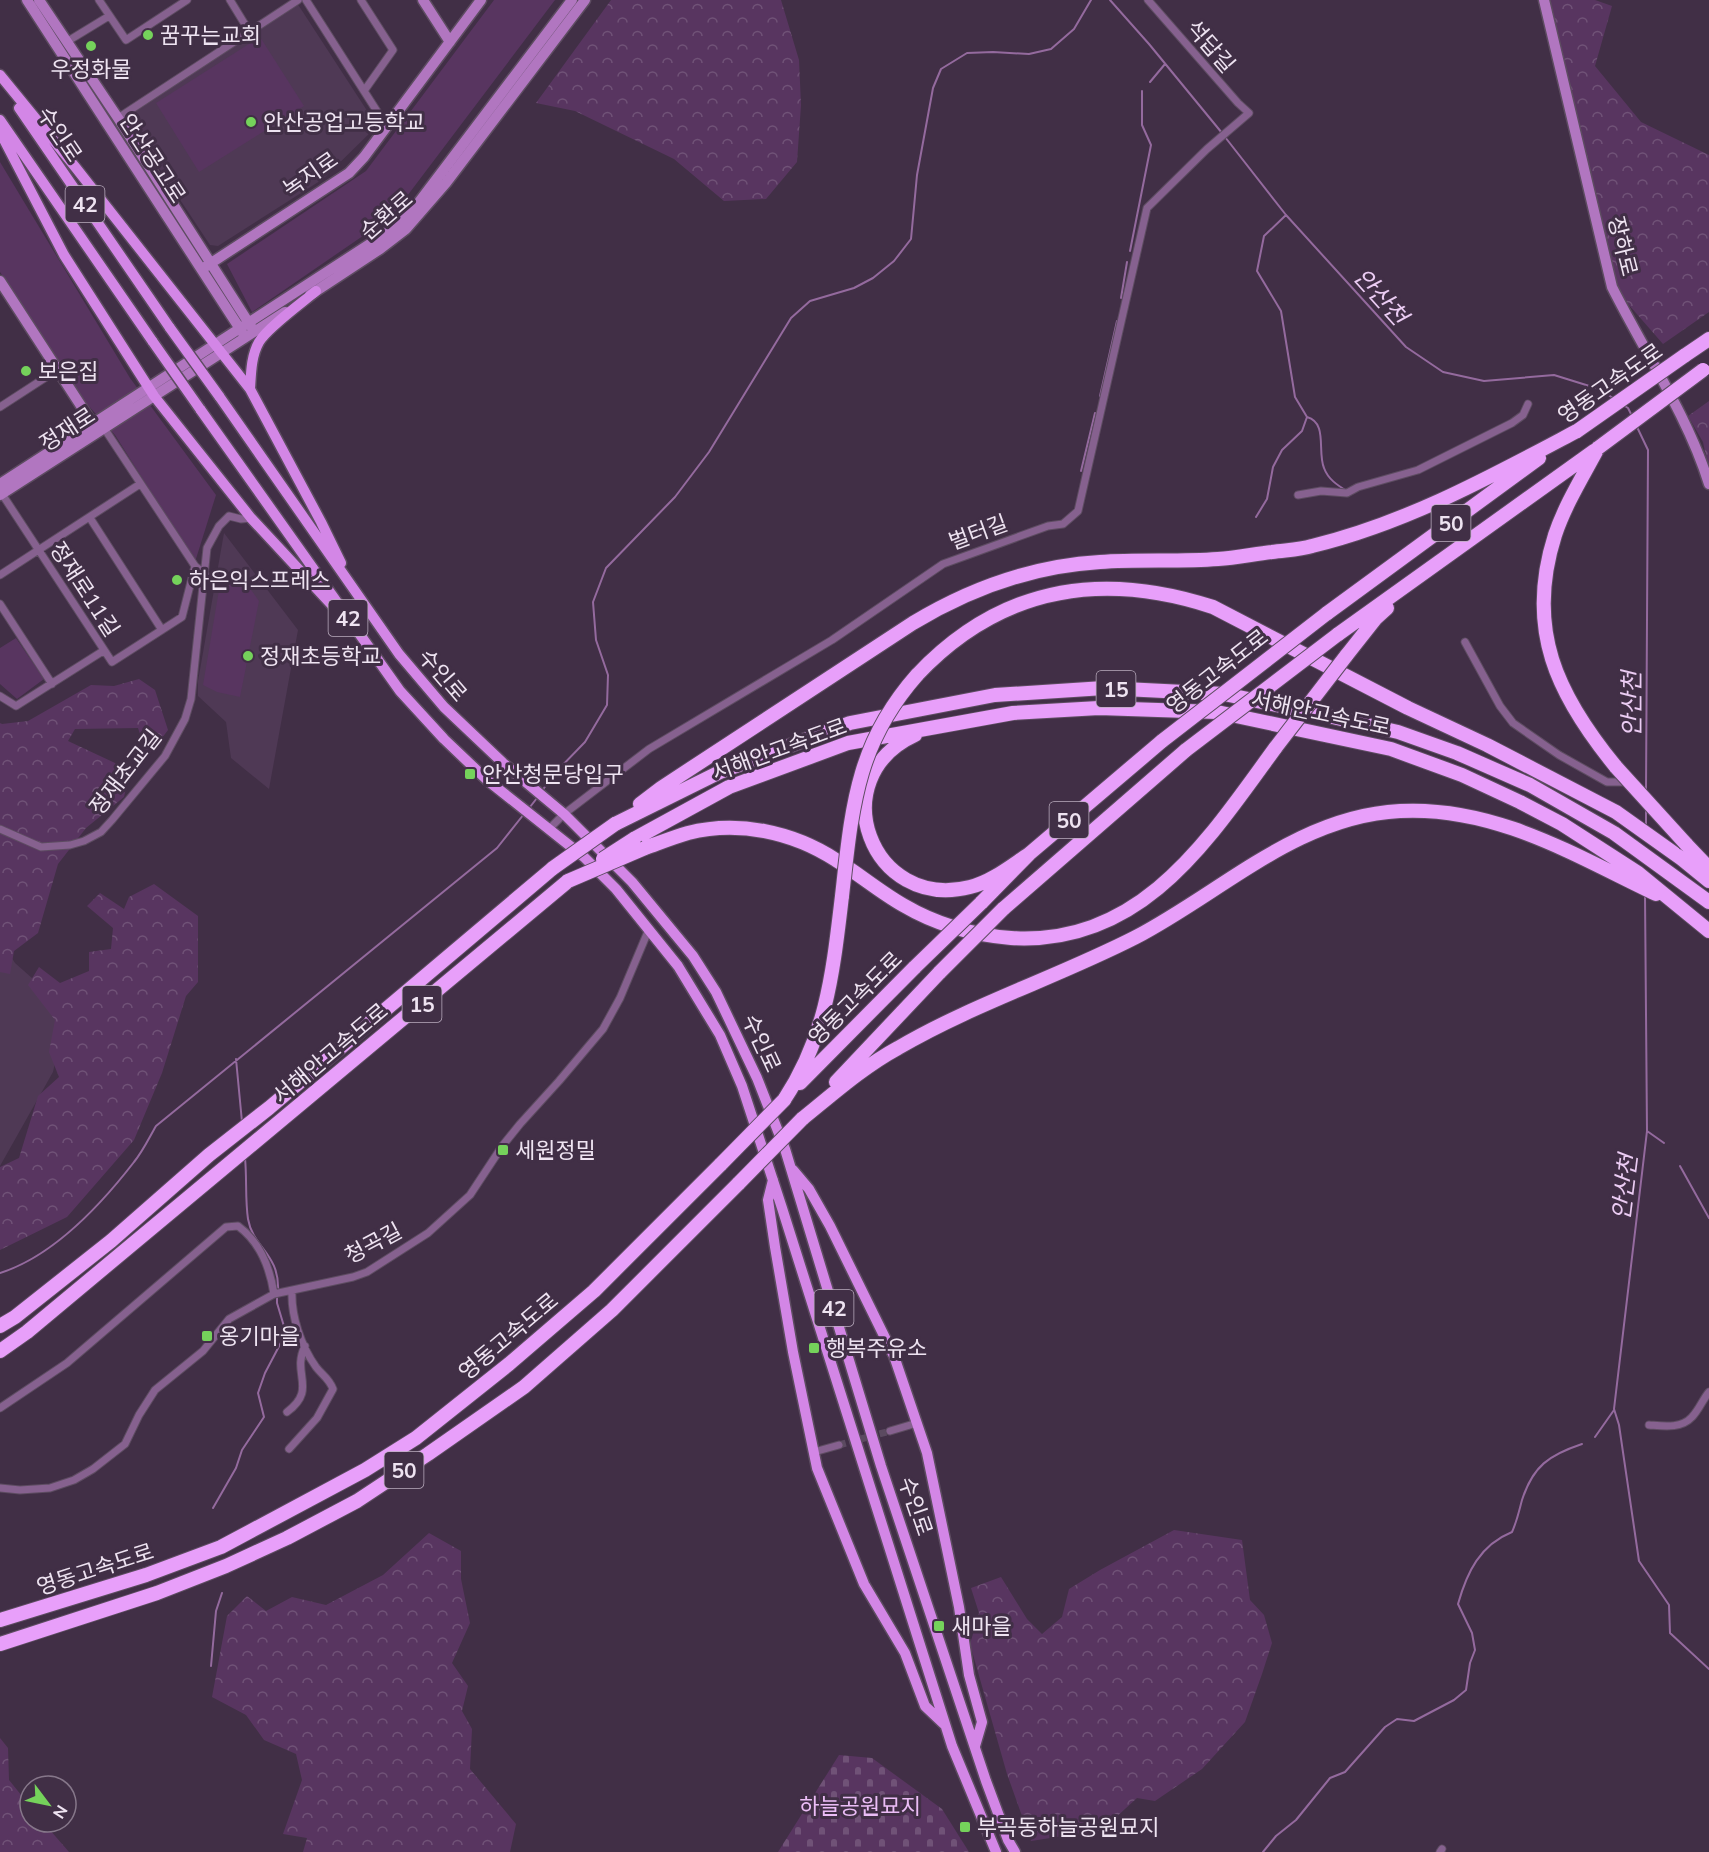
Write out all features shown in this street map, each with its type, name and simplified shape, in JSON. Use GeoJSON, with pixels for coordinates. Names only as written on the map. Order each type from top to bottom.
{"type":"FeatureCollection","features":[{"type":"Feature","properties":{"kind":"highway","name":"영동고속도로"},"geometry":{"type":"LineString","coordinates":[[0,1620],[146,1575],[222,1546],[365,1470],[416,1438],[510,1364],[594,1292],[1029,854],[1162,741],[1326,614],[1577,431],[1709,339]]}},
{"type":"Feature","properties":{"kind":"highway","name":"영동고속도로"},"geometry":{"type":"LineString","coordinates":[[0,1644],[157,1593],[226,1566],[287,1538],[357,1501],[524,1387],[612,1310],[802,1119],[940,972],[1003,909],[1186,750],[1337,635],[1422,576],[1706,368]]}},
{"type":"Feature","properties":{"kind":"highway"},"geometry":{"type":"LineString","coordinates":[[615,824],[661,788],[913,623],[976,590],[1017,575],[1056,567],[1101,562],[1219,559],[1311,547],[1395,521],[1466,489],[1577,431]]}},
{"type":"Feature","properties":{"kind":"highway"},"geometry":{"type":"LineString","coordinates":[[1598,448],[1556,534],[1543,604],[1545,630],[1558,678],[1581,721],[1616,767],[1709,868]]}},
{"type":"Feature","properties":{"kind":"highway"},"geometry":{"type":"LineString","coordinates":[[640,843],[689,833],[733,828],[777,834],[793,838],[822,851],[902,904],[940,924],[986,936],[1029,939],[1053,937],[1098,925],[1143,900],[1163,885],[1211,833],[1376,618],[1422,576]]}},
{"type":"Feature","properties":{"kind":"highway"},"geometry":{"type":"LineString","coordinates":[[784,1100],[811,1051],[828,1001],[853,810],[865,762],[883,720],[917,675],[941,650],[970,627],[1006,608],[1045,595],[1100,590],[1152,592],[1213,607],[1616,812],[1709,881]]}},
{"type":"Feature","properties":{"kind":"highway","name":"서해안고속도로"},"geometry":{"type":"LineString","coordinates":[[0,1326],[15,1317],[111,1241],[209,1155],[269,1108],[554,867],[615,824],[720,772],[850,723],[995,694],[1104,688],[1224,694],[1398,732],[1457,753],[1530,785],[1614,833],[1709,902]]}},
{"type":"Feature","properties":{"kind":"highway","name":"서해안고속도로"},"geometry":{"type":"LineString","coordinates":[[0,1352],[27,1332],[568,881],[640,843],[729,787],[848,743],[1013,713],[1099,708],[1217,712],[1391,749],[1462,775],[1562,824],[1612,855],[1709,931]]}},
{"type":"Feature","properties":{"kind":"highway"},"geometry":{"type":"LineString","coordinates":[[928,728],[891,749],[878,764],[868,786],[865,807],[867,832],[882,859],[905,880],[925,888],[942,891],[963,889],[983,883],[1029,854]]}},
{"type":"Feature","properties":{"kind":"highway"},"geometry":{"type":"LineString","coordinates":[[802,1119],[895,1049],[1137,936],[1266,856],[1332,824],[1367,815],[1401,811],[1469,816],[1504,824],[1537,836],[1679,906]]}},
{"type":"Feature","properties":{"kind":"main road"},"geometry":{"type":"LineString","coordinates":[[0,75],[250,389],[356,593]]}},
{"type":"Feature","properties":{"kind":"main road","name":"수인로"},"geometry":{"type":"LineString","coordinates":[[0,80],[170,328],[399,654],[444,707],[503,763],[564,814],[632,882],[693,956],[716,992],[758,1078],[790,1166],[881,1466],[975,1746],[1008,1840],[1015,1852]]}},
{"type":"Feature","properties":{"kind":"main road","name":"수인로"},"geometry":{"type":"LineString","coordinates":[[0,120],[153,342],[400,692],[487,780],[584,857],[616,889],[678,966],[720,1035],[742,1086],[773,1180],[945,1725],[996,1852]]}},
{"type":"Feature","properties":{"kind":"main road"},"geometry":{"type":"LineString","coordinates":[[0,132],[64,255],[152,392],[251,518],[358,633]]}},
{"type":"Feature","properties":{"kind":"main road"},"geometry":{"type":"LineString","coordinates":[[250,389],[252,364],[259,341],[316,291]]}},
{"type":"Feature","properties":{"kind":"main road"},"geometry":{"type":"LineString","coordinates":[[790,1166],[809,1189],[831,1226],[894,1356],[927,1453],[958,1607],[969,1675],[982,1722],[975,1746]]}},
{"type":"Feature","properties":{"kind":"main road"},"geometry":{"type":"LineString","coordinates":[[773,1180],[768,1200],[773,1235],[817,1467],[864,1584],[904,1653],[925,1706],[945,1725]]}},
{"type":"Feature","properties":{"kind":"street","name":"안산공고로"},"geometry":{"type":"LineString","coordinates":[[27,0],[247,329]]}},
{"type":"Feature","properties":{"kind":"street","name":"안산공고로"},"geometry":{"type":"LineString","coordinates":[[39,0],[118,118],[206,266]]}},
{"type":"Feature","properties":{"kind":"street"},"geometry":{"type":"LineString","coordinates":[[99,0],[126,40],[187,0]]}},
{"type":"Feature","properties":{"kind":"street"},"geometry":{"type":"LineString","coordinates":[[230,0],[249,31]]}},
{"type":"Feature","properties":{"kind":"street"},"geometry":{"type":"LineString","coordinates":[[118,118],[298,0]]}},
{"type":"Feature","properties":{"kind":"street"},"geometry":{"type":"LineString","coordinates":[[306,0],[387,126]]}},
{"type":"Feature","properties":{"kind":"street"},"geometry":{"type":"LineString","coordinates":[[361,0],[393,50],[364,91]]}},
{"type":"Feature","properties":{"kind":"street"},"geometry":{"type":"LineString","coordinates":[[423,0],[450,42]]}},
{"type":"Feature","properties":{"kind":"street","name":"녹지로"},"geometry":{"type":"LineString","coordinates":[[206,266],[349,173],[364,157],[481,0]]}},
{"type":"Feature","properties":{"kind":"street","name":"순환로"},"geometry":{"type":"LineString","coordinates":[[152,392],[222,352],[247,329],[396,227],[413,210],[572,0]]}},
{"type":"Feature","properties":{"kind":"street","name":"순환로"},"geometry":{"type":"LineString","coordinates":[[152,392],[214,343],[247,329],[316,291],[406,229],[446,183],[585,0]]}},
{"type":"Feature","properties":{"kind":"street","name":"석답길"},"geometry":{"type":"LineString","coordinates":[[1148,0],[1247,116]]}},
{"type":"Feature","properties":{"kind":"street","name":"장하로"},"geometry":{"type":"LineString","coordinates":[[1544,0],[1612,287],[1665,385],[1704,466],[1709,484]]}},
{"type":"Feature","properties":{"kind":"street"},"geometry":{"type":"LineString","coordinates":[[68,41],[109,16]]}},
{"type":"Feature","properties":{"kind":"street","name":"벌터길"},"geometry":{"type":"LineString","coordinates":[[545,826],[650,749],[832,640],[943,564],[1048,526],[1063,524],[1078,511],[1147,208],[1207,149],[1247,116]]}},
{"type":"Feature","properties":{"kind":"street"},"geometry":{"type":"LineString","coordinates":[[0,281],[57,370],[140,484],[195,566],[205,574]]}},
{"type":"Feature","properties":{"kind":"street"},"geometry":{"type":"LineString","coordinates":[[0,406],[57,370]]}},
{"type":"Feature","properties":{"kind":"street","name":"정재로"},"geometry":{"type":"LineString","coordinates":[[1,491],[152,392]]}},
{"type":"Feature","properties":{"kind":"street"},"geometry":{"type":"LineString","coordinates":[[1298,495],[1321,491],[1347,493],[1358,487],[1418,470],[1512,423],[1523,415],[1528,404]]}},
{"type":"Feature","properties":{"kind":"street"},"geometry":{"type":"LineString","coordinates":[[0,575],[140,484]]}},
{"type":"Feature","properties":{"kind":"street","name":"정재로11길"},"geometry":{"type":"LineString","coordinates":[[1,491],[112,662],[182,617],[195,566]]}},
{"type":"Feature","properties":{"kind":"street","name":"정재초교길"},"geometry":{"type":"LineString","coordinates":[[0,829],[41,847],[70,845],[84,841],[101,832],[165,756],[185,719],[191,699],[207,548],[219,526],[229,516],[241,519],[251,518]]}},
{"type":"Feature","properties":{"kind":"street"},"geometry":{"type":"LineString","coordinates":[[90,518],[162,630]]}},
{"type":"Feature","properties":{"kind":"street"},"geometry":{"type":"LineString","coordinates":[[0,604],[52,684]]}},
{"type":"Feature","properties":{"kind":"street"},"geometry":{"type":"LineString","coordinates":[[1465,642],[1500,706],[1513,723],[1559,755],[1607,782],[1632,781]]}},
{"type":"Feature","properties":{"kind":"street"},"geometry":{"type":"LineString","coordinates":[[0,696],[16,706],[103,651]]}},
{"type":"Feature","properties":{"kind":"street","name":"청곡길"},"geometry":{"type":"LineString","coordinates":[[0,1488],[20,1490],[50,1488],[74,1480],[93,1469],[125,1444],[139,1414],[155,1390],[203,1351],[229,1319],[274,1294],[367,1272],[428,1233],[470,1195],[503,1145],[603,1029],[620,998],[649,929]]}},
{"type":"Feature","properties":{"kind":"street"},"geometry":{"type":"LineString","coordinates":[[0,1408],[67,1363],[226,1227],[238,1226],[252,1239],[265,1259],[274,1294]]}},
{"type":"Feature","properties":{"kind":"street"},"geometry":{"type":"LineString","coordinates":[[289,1449],[317,1418],[333,1389],[328,1378],[315,1365],[305,1346],[292,1314],[292,1291]]}},
{"type":"Feature","properties":{"kind":"street"},"geometry":{"type":"LineString","coordinates":[[288,1412],[298,1403],[303,1392],[300,1366],[305,1346]]}},
{"type":"Feature","properties":{"kind":"street"},"geometry":{"type":"LineString","coordinates":[[1649,1425],[1682,1424],[1692,1417],[1709,1392]]}},
{"type":"Feature","properties":{"kind":"street"},"geometry":{"type":"LineString","coordinates":[[890,1431],[917,1423]]}},
{"type":"Feature","properties":{"kind":"street"},"geometry":{"type":"LineString","coordinates":[[814,1452],[839,1445]]}},
{"type":"Feature","properties":{"kind":"shaded area","name":"안산공업고등학교"},"geometry":{"type":"Polygon","coordinates":[[[297,3],[377,126],[323,179],[218,246],[210,245],[126,118],[297,3]]]}},
{"type":"Feature","properties":{"kind":"shaded area","name":"정재초등학교"},"geometry":{"type":"Polygon","coordinates":[[[224,533],[298,630],[269,789],[231,758],[226,722],[198,696],[198,681],[224,533]]]}},
{"type":"Feature","properties":{"kind":"shaded area"},"geometry":{"type":"Polygon","coordinates":[[[0,901],[3,944],[15,963],[41,986],[62,1031],[53,1072],[0,1166],[0,901]]]}},
{"type":"Feature","properties":{"kind":"green space"},"geometry":{"type":"Polygon","coordinates":[[[494,0],[555,0],[392,216],[252,312],[227,264],[366,171],[494,0]]]}},
{"type":"Feature","properties":{"kind":"green space"},"geometry":{"type":"Polygon","coordinates":[[[611,0],[781,0],[799,60],[801,105],[797,162],[766,199],[724,201],[674,159],[575,111],[536,103],[611,0]]]}},
{"type":"Feature","properties":{"kind":"green space"},"geometry":{"type":"Polygon","coordinates":[[[1542,0],[1595,0],[1612,6],[1595,66],[1641,122],[1709,155],[1709,312],[1663,344],[1615,289],[1542,0]]]}},
{"type":"Feature","properties":{"kind":"green space"},"geometry":{"type":"Polygon","coordinates":[[[260,37],[304,106],[199,172],[156,103],[260,37]]]}},
{"type":"Feature","properties":{"kind":"green space"},"geometry":{"type":"Polygon","coordinates":[[[0,162],[130,378],[216,495],[195,562],[115,435],[85,402],[0,272],[0,162]]]}},
{"type":"Feature","properties":{"kind":"green space"},"geometry":{"type":"Polygon","coordinates":[[[1709,401],[1709,471],[1703,442],[1688,416],[1709,401]]]}},
{"type":"Feature","properties":{"kind":"green space"},"geometry":{"type":"Polygon","coordinates":[[[221,578],[246,583],[259,601],[240,697],[217,692],[203,685],[221,578]]]}},
{"type":"Feature","properties":{"kind":"green space"},"geometry":{"type":"Polygon","coordinates":[[[16,638],[44,679],[17,699],[0,684],[0,648],[16,638]]]}},
{"type":"Feature","properties":{"kind":"green space"},"geometry":{"type":"Polygon","coordinates":[[[139,679],[155,690],[168,730],[143,763],[136,762],[145,749],[138,728],[75,729],[68,741],[130,770],[124,797],[86,828],[58,864],[38,933],[14,951],[10,974],[0,972],[0,723],[28,721],[91,685],[114,686],[139,679]]]}},
{"type":"Feature","properties":{"kind":"green space"},"geometry":{"type":"Polygon","coordinates":[[[154,884],[198,916],[198,982],[186,996],[162,1073],[134,1140],[67,1217],[0,1250],[0,1167],[19,1158],[38,1096],[59,1077],[49,1052],[55,1020],[28,985],[39,967],[60,983],[89,971],[89,952],[111,949],[113,928],[87,906],[100,893],[124,909],[129,897],[154,884]]]}},
{"type":"Feature","properties":{"kind":"green space"},"geometry":{"type":"Polygon","coordinates":[[[1174,1530],[1242,1540],[1250,1600],[1264,1615],[1272,1643],[1245,1722],[1202,1769],[1155,1801],[1137,1798],[1102,1830],[1031,1841],[1007,1774],[970,1644],[979,1613],[971,1588],[1001,1577],[1027,1619],[1042,1634],[1062,1617],[1069,1589],[1174,1530]]]}},
{"type":"Feature","properties":{"kind":"green space"},"geometry":{"type":"Polygon","coordinates":[[[429,1533],[461,1551],[461,1579],[470,1623],[452,1663],[468,1686],[462,1711],[472,1729],[470,1769],[516,1824],[510,1852],[303,1852],[307,1838],[283,1834],[302,1780],[296,1754],[264,1740],[246,1715],[212,1697],[227,1616],[247,1596],[266,1611],[292,1597],[326,1605],[383,1575],[429,1533]]]}},
{"type":"Feature","properties":{"kind":"green space"},"geometry":{"type":"Polygon","coordinates":[[[0,1738],[8,1748],[9,1780],[18,1791],[18,1834],[53,1834],[69,1852],[0,1852],[0,1738]]]}},
{"type":"Feature","properties":{"kind":"green space","name":"하늘공원묘지"},"geometry":{"type":"Polygon","coordinates":[[[839,1755],[872,1758],[942,1809],[969,1852],[778,1852],[839,1755]]]}},
{"type":"Feature","properties":{"kind":"waterway"},"geometry":{"type":"LineString","coordinates":[[542,791],[553,775],[585,742],[607,705],[608,675],[596,640],[593,602],[606,568],[675,497],[709,452],[791,318],[810,301],[854,288],[873,278],[894,261],[911,239],[917,175],[933,88],[941,69],[967,53],[1029,54],[1051,49],[1074,29],[1091,0]]}},
{"type":"Feature","properties":{"kind":"waterway","name":"안산천"},"geometry":{"type":"LineString","coordinates":[[1110,0],[1222,133]]}},
{"type":"Feature","properties":{"kind":"waterway"},"geometry":{"type":"LineString","coordinates":[[1150,82],[1165,64]]}},
{"type":"Feature","properties":{"kind":"waterway"},"geometry":{"type":"LineString","coordinates":[[1130,251],[1151,145],[1142,125],[1142,91]]}},
{"type":"Feature","properties":{"kind":"waterway","name":"안산천"},"geometry":{"type":"LineString","coordinates":[[1225,137],[1286,215],[1406,347],[1443,372],[1484,381],[1554,375],[1599,389],[1613,398]]}},
{"type":"Feature","properties":{"kind":"waterway"},"geometry":{"type":"LineString","coordinates":[[1256,517],[1267,499],[1273,467],[1282,450],[1302,431],[1307,417],[1295,397],[1281,311],[1257,271],[1264,236],[1286,215]]}},
{"type":"Feature","properties":{"kind":"waterway"},"geometry":{"type":"LineString","coordinates":[[1121,298],[1127,262]]}},
{"type":"Feature","properties":{"kind":"waterway"},"geometry":{"type":"LineString","coordinates":[[1100,396],[1117,321]]}},
{"type":"Feature","properties":{"kind":"waterway","name":"안산천"},"geometry":{"type":"LineString","coordinates":[[1623,405],[1628,408],[1632,416]]}},
{"type":"Feature","properties":{"kind":"waterway"},"geometry":{"type":"LineString","coordinates":[[1081,471],[1095,413]]}},
{"type":"Feature","properties":{"kind":"waterway"},"geometry":{"type":"LineString","coordinates":[[1307,417],[1318,425],[1322,461],[1326,472],[1333,481],[1347,491]]}},
{"type":"Feature","properties":{"kind":"waterway","name":"안산천"},"geometry":{"type":"LineString","coordinates":[[1637,427],[1648,450],[1646,791]]}},
{"type":"Feature","properties":{"kind":"waterway"},"geometry":{"type":"LineString","coordinates":[[530,807],[537,798]]}},
{"type":"Feature","properties":{"kind":"waterway","name":"안산천"},"geometry":{"type":"LineString","coordinates":[[1646,808],[1646,827]]}},
{"type":"Feature","properties":{"kind":"waterway"},"geometry":{"type":"LineString","coordinates":[[0,1273],[39,1255],[74,1228],[121,1179],[156,1126],[497,848],[524,814]]}},
{"type":"Feature","properties":{"kind":"waterway","name":"안산천"},"geometry":{"type":"LineString","coordinates":[[1645,895],[1647,1131],[1614,1409],[1619,1425],[1639,1561],[1669,1605],[1670,1633],[1709,1669]]}},
{"type":"Feature","properties":{"kind":"waterway"},"geometry":{"type":"LineString","coordinates":[[236,1059],[242,1122]]}},
{"type":"Feature","properties":{"kind":"waterway"},"geometry":{"type":"LineString","coordinates":[[1647,1131],[1664,1143]]}},
{"type":"Feature","properties":{"kind":"waterway"},"geometry":{"type":"LineString","coordinates":[[245,1158],[248,1219],[255,1237],[275,1268],[278,1291]]}},
{"type":"Feature","properties":{"kind":"waterway"},"geometry":{"type":"LineString","coordinates":[[1680,1166],[1709,1218]]}},
{"type":"Feature","properties":{"kind":"waterway"},"geometry":{"type":"LineString","coordinates":[[213,1508],[236,1468],[242,1450],[264,1417],[258,1393],[265,1373],[286,1333],[277,1296]]}},
{"type":"Feature","properties":{"kind":"waterway"},"geometry":{"type":"LineString","coordinates":[[1595,1437],[1614,1410]]}},
{"type":"Feature","properties":{"kind":"waterway"},"geometry":{"type":"LineString","coordinates":[[1263,1852],[1276,1836],[1296,1820],[1330,1778],[1345,1772],[1385,1727],[1397,1719],[1414,1721],[1454,1700],[1466,1690],[1470,1663],[1475,1650],[1472,1633],[1458,1604],[1466,1581],[1483,1552],[1491,1544],[1512,1532],[1526,1488],[1537,1470],[1551,1458],[1582,1444]]}},
{"type":"Feature","properties":{"kind":"waterway"},"geometry":{"type":"LineString","coordinates":[[211,1666],[216,1611],[222,1593]]}},
{"type":"Feature","properties":{"kind":"tunnel"},"geometry":{"type":"LineString","coordinates":[[839,1445],[890,1431]]}},
{"type":"Feature","properties":{"kind":"place","name":"꿈꾸는교회"},"geometry":{"type":"Point","coordinates":[148,35]}},
{"type":"Feature","properties":{"kind":"place","name":"우정화물"},"geometry":{"type":"Point","coordinates":[91,46]}},
{"type":"Feature","properties":{"kind":"place","name":"안산공업고등학교"},"geometry":{"type":"Point","coordinates":[251,122]}},
{"type":"Feature","properties":{"kind":"place","name":"보은집"},"geometry":{"type":"Point","coordinates":[26,371]}},
{"type":"Feature","properties":{"kind":"place","name":"하은익스프레스"},"geometry":{"type":"Point","coordinates":[177,580]}},
{"type":"Feature","properties":{"kind":"place","name":"정재초등학교"},"geometry":{"type":"Point","coordinates":[248,656]}},
{"type":"Feature","properties":{"kind":"place","name":"안산청문당입구"},"geometry":{"type":"Point","coordinates":[470,774]}},
{"type":"Feature","properties":{"kind":"place","name":"세원정밀"},"geometry":{"type":"Point","coordinates":[503,1150]}},
{"type":"Feature","properties":{"kind":"place","name":"옹기마을"},"geometry":{"type":"Point","coordinates":[207,1336]}},
{"type":"Feature","properties":{"kind":"place","name":"행복주유소"},"geometry":{"type":"Point","coordinates":[814,1348]}},
{"type":"Feature","properties":{"kind":"place","name":"새마을"},"geometry":{"type":"Point","coordinates":[939,1626]}},
{"type":"Feature","properties":{"kind":"place","name":"부곡동하늘공원묘지"},"geometry":{"type":"Point","coordinates":[965,1827]}}]}
